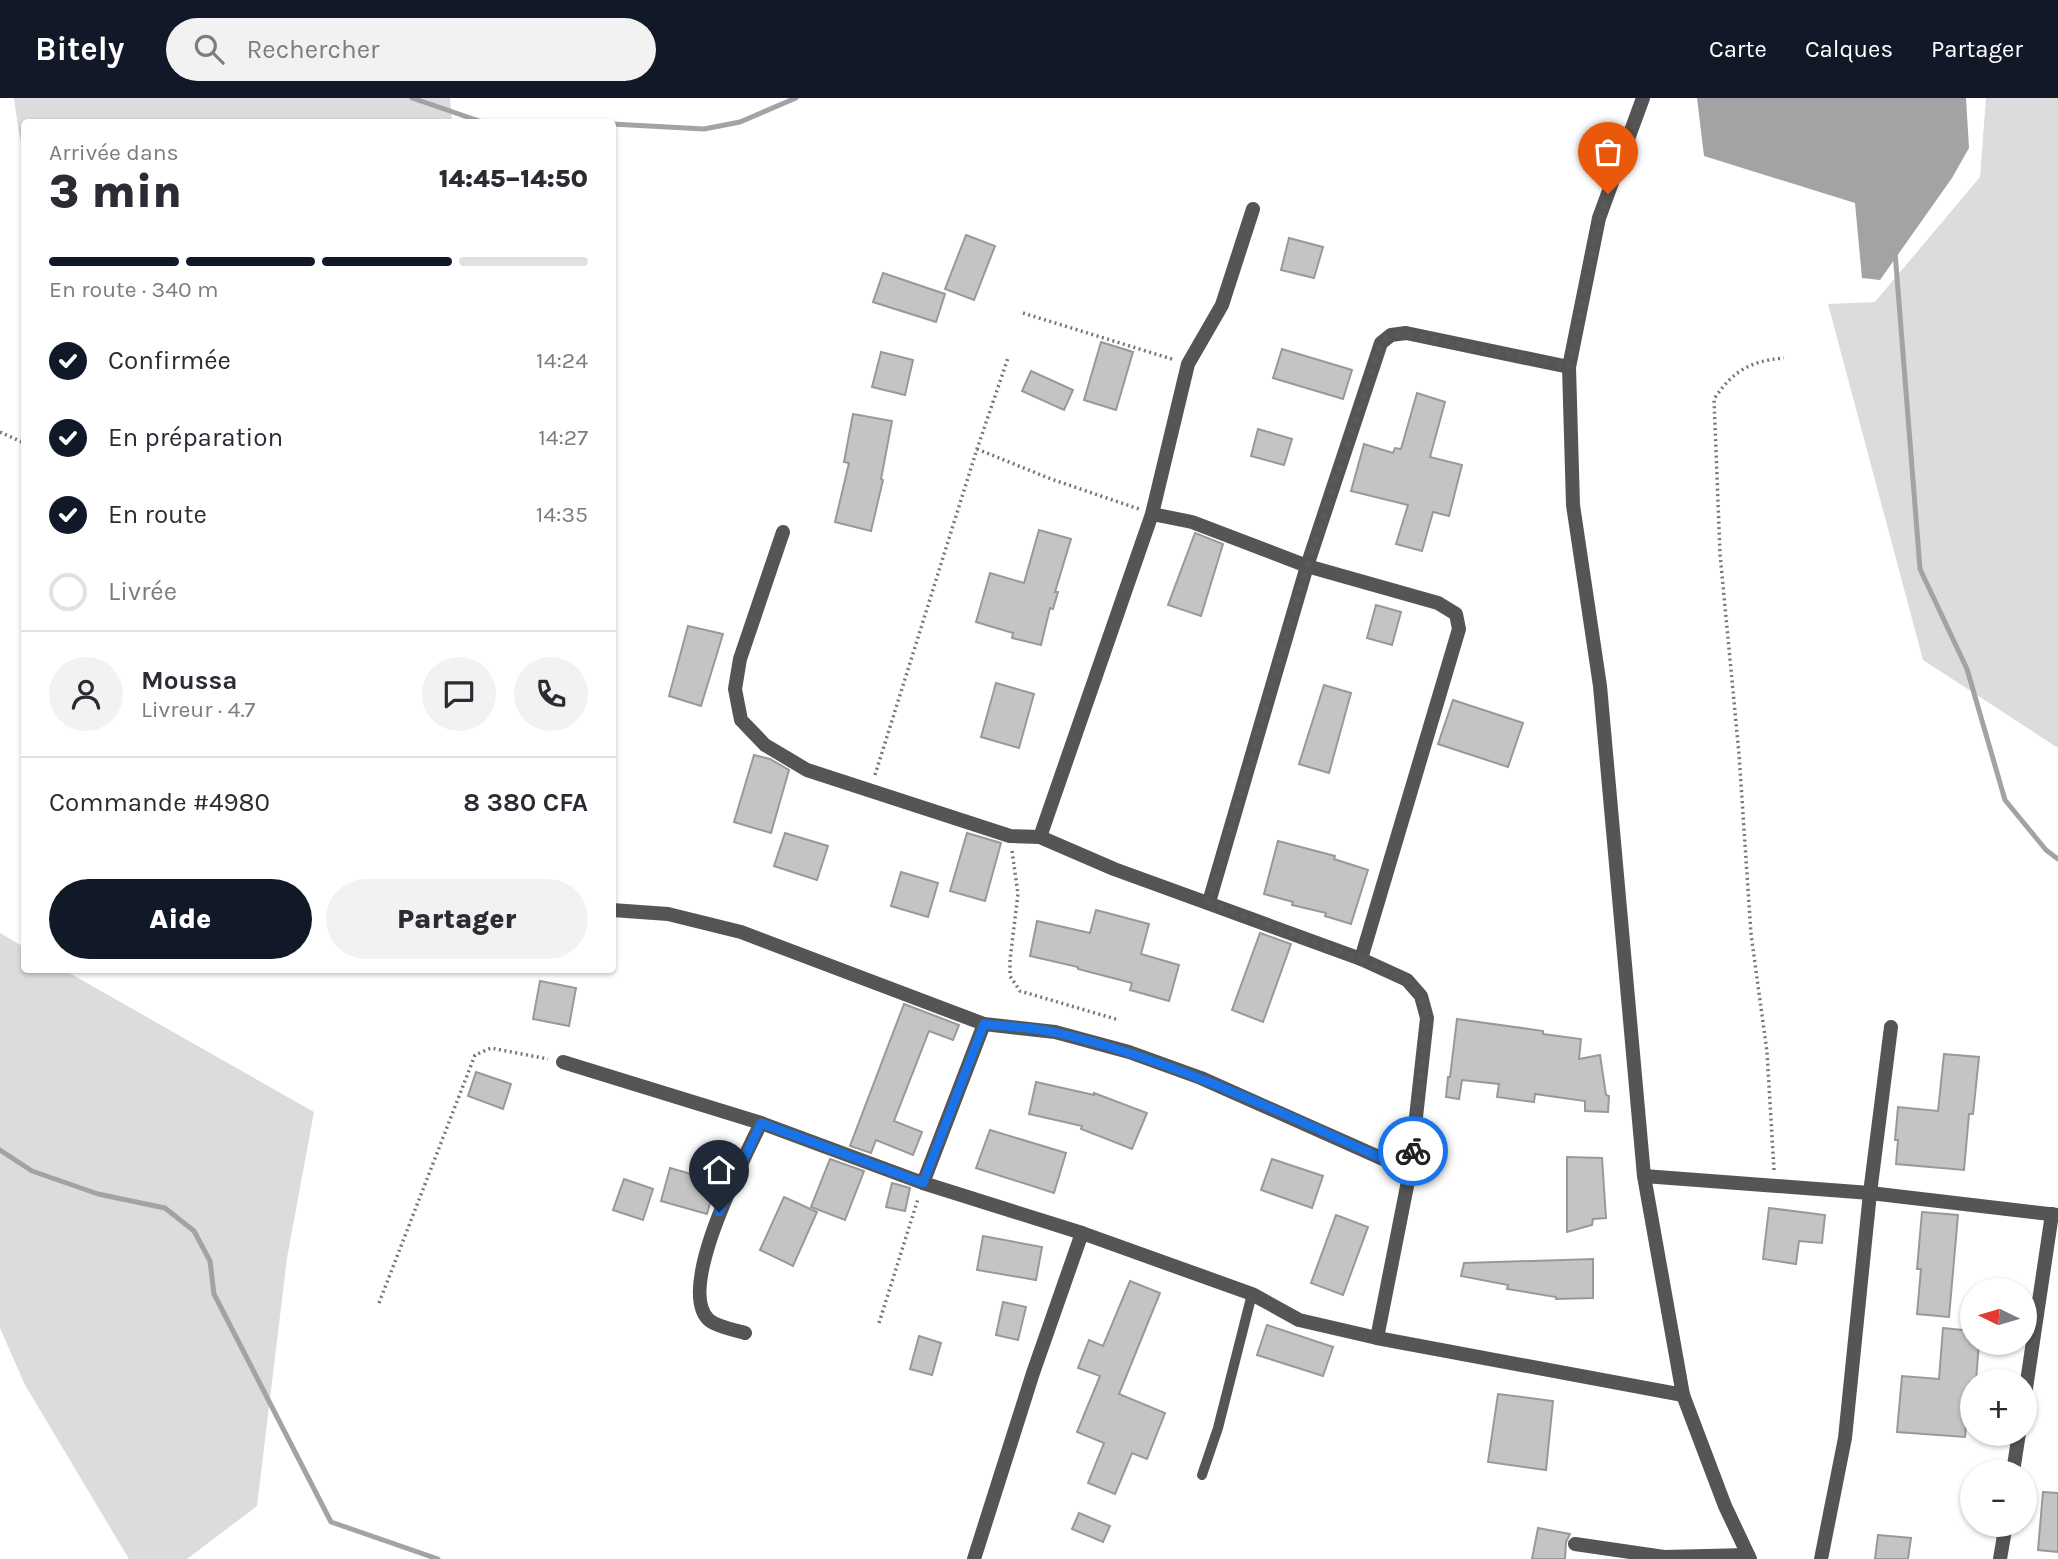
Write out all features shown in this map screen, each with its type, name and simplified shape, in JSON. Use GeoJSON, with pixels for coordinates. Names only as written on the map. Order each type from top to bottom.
{"type":"FeatureCollection","features":[{"type":"Feature","properties":{"kind":"street"},"geometry":{"type":"LineString","coordinates":[[1575,1544],[1664,1557],[1749,1557],[1725,1506],[1682,1395],[1644,1176],[1600,686],[1573,505],[1569,367],[1600,218],[1643,98]]}},
{"type":"Feature","properties":{"kind":"street"},"geometry":{"type":"LineString","coordinates":[[1040,837],[1152,514],[1188,364],[1222,305],[1253,209]]}},
{"type":"Feature","properties":{"kind":"street"},"geometry":{"type":"LineString","coordinates":[[1209,902],[1307,566],[1381,343],[1391,335],[1406,333],[1569,367]]}},
{"type":"Feature","properties":{"kind":"street"},"geometry":{"type":"LineString","coordinates":[[1152,514],[1192,522],[1307,566],[1438,603],[1456,614],[1459,629],[1360,959]]}},
{"type":"Feature","properties":{"kind":"street"},"geometry":{"type":"LineString","coordinates":[[783,532],[740,659],[735,689],[741,720],[765,745],[807,770],[1010,835],[1040,837],[1114,869],[1360,959],[1407,980],[1421,996],[1427,1018],[1410,1171],[1377,1338]]}},
{"type":"Feature","properties":{"kind":"street"},"geometry":{"type":"LineString","coordinates":[[616,910],[668,914],[741,933],[984,1024],[1055,1032],[1129,1052],[1201,1078],[1410,1171]]}},
{"type":"Feature","properties":{"kind":"street"},"geometry":{"type":"LineString","coordinates":[[923,1183],[984,1024]]}},
{"type":"Feature","properties":{"kind":"street"},"geometry":{"type":"LineString","coordinates":[[1821,1559],[1845,1438],[1870,1193],[1891,1027]]}},
{"type":"Feature","properties":{"kind":"street"},"geometry":{"type":"LineString","coordinates":[[562,1062],[761,1123],[923,1183],[1082,1233],[1252,1294],[1299,1320],[1377,1338],[1682,1395]]}},
{"type":"Feature","properties":{"kind":"street"},"geometry":{"type":"LineString","coordinates":[[745,1334],[710,1321],[699,1304],[699,1283],[719,1212],[761,1123]]}},
{"type":"Feature","properties":{"kind":"street"},"geometry":{"type":"LineString","coordinates":[[1644,1176],[1870,1193],[2055,1214],[2029,1369]]}},
{"type":"Feature","properties":{"kind":"street"},"geometry":{"type":"LineString","coordinates":[[974,1559],[1082,1233]]}},
{"type":"Feature","properties":{"kind":"street"},"geometry":{"type":"LineString","coordinates":[[2000,1559],[2004,1537]]}},
{"type":"Feature","properties":{"kind":"lane"},"geometry":{"type":"LineString","coordinates":[[1202,1475],[1218,1428],[1252,1294]]}},
{"type":"Feature","properties":{"kind":"path"},"geometry":{"type":"LineString","coordinates":[[1023,313],[1188,364]]}},
{"type":"Feature","properties":{"kind":"path"},"geometry":{"type":"LineString","coordinates":[[871,791],[976,449],[1008,358]]}},
{"type":"Feature","properties":{"kind":"path"},"geometry":{"type":"LineString","coordinates":[[1775,1186],[1767,1052],[1751,934],[1739,754],[1720,554],[1714,399],[1728,379],[1762,360],[1784,358]]}},
{"type":"Feature","properties":{"kind":"path"},"geometry":{"type":"LineString","coordinates":[[0,432],[21,442]]}},
{"type":"Feature","properties":{"kind":"path"},"geometry":{"type":"LineString","coordinates":[[976,449],[1051,479],[1152,514]]}},
{"type":"Feature","properties":{"kind":"path"},"geometry":{"type":"LineString","coordinates":[[1010,835],[1018,894],[1010,976],[1020,990],[1119,1020]]}},
{"type":"Feature","properties":{"kind":"path"},"geometry":{"type":"LineString","coordinates":[[379,1303],[475,1055],[491,1048],[562,1062]]}},
{"type":"Feature","properties":{"kind":"path"},"geometry":{"type":"LineString","coordinates":[[879,1323],[923,1183]]}},
{"type":"Feature","properties":{"kind":"shaded area"},"geometry":{"type":"Polygon","coordinates":[[[14,98],[450,98],[452,119],[21,119],[21,141],[14,98]]]}},
{"type":"Feature","properties":{"kind":"shaded area"},"geometry":{"type":"Polygon","coordinates":[[[1697,98],[1966,98],[1969,148],[1952,178],[1880,280],[1862,278],[1855,203],[1704,156],[1697,98]]]}},
{"type":"Feature","properties":{"kind":"shaded area"},"geometry":{"type":"Polygon","coordinates":[[[1986,98],[2058,98],[2058,748],[1923,660],[1828,304],[1875,302],[1980,177],[1986,98]]]}},
{"type":"Feature","properties":{"kind":"shaded area"},"geometry":{"type":"Polygon","coordinates":[[[0,933],[21,945],[21,973],[69,973],[314,1112],[287,1258],[257,1506],[187,1559],[129,1559],[25,1385],[0,1328],[0,933]]]}},
{"type":"Feature","properties":{"kind":"building"},"geometry":{"type":"Polygon","coordinates":[[[966,235],[995,246],[974,300],[945,289],[966,235]]]}},
{"type":"Feature","properties":{"kind":"building"},"geometry":{"type":"Polygon","coordinates":[[[1289,238],[1323,247],[1314,278],[1281,270],[1289,238]]]}},
{"type":"Feature","properties":{"kind":"building"},"geometry":{"type":"Polygon","coordinates":[[[883,273],[945,294],[936,322],[873,302],[883,273]]]}},
{"type":"Feature","properties":{"kind":"building"},"geometry":{"type":"Polygon","coordinates":[[[1101,342],[1133,352],[1116,410],[1084,400],[1101,342]]]}},
{"type":"Feature","properties":{"kind":"building"},"geometry":{"type":"Polygon","coordinates":[[[1282,349],[1352,370],[1343,399],[1273,378],[1282,349]]]}},
{"type":"Feature","properties":{"kind":"building"},"geometry":{"type":"Polygon","coordinates":[[[881,352],[913,360],[905,395],[872,387],[881,352]]]}},
{"type":"Feature","properties":{"kind":"building"},"geometry":{"type":"Polygon","coordinates":[[[1031,371],[1073,390],[1064,410],[1022,391],[1031,371]]]}},
{"type":"Feature","properties":{"kind":"building"},"geometry":{"type":"Polygon","coordinates":[[[1417,393],[1445,402],[1430,457],[1462,465],[1449,516],[1433,512],[1422,551],[1396,544],[1408,505],[1351,491],[1364,444],[1393,453],[1395,448],[1401,449],[1417,393]]]}},
{"type":"Feature","properties":{"kind":"building"},"geometry":{"type":"Polygon","coordinates":[[[853,414],[892,421],[881,479],[883,480],[871,531],[835,522],[849,463],[844,462],[853,414]]]}},
{"type":"Feature","properties":{"kind":"building"},"geometry":{"type":"Polygon","coordinates":[[[1258,429],[1292,439],[1284,465],[1251,456],[1258,429]]]}},
{"type":"Feature","properties":{"kind":"building"},"geometry":{"type":"Polygon","coordinates":[[[1039,530],[1071,539],[1041,645],[1012,638],[1013,633],[976,622],[990,573],[1024,583],[1039,530]]]}},
{"type":"Feature","properties":{"kind":"building"},"geometry":{"type":"Polygon","coordinates":[[[1195,533],[1223,544],[1201,616],[1168,605],[1195,533]]]}},
{"type":"Feature","properties":{"kind":"building"},"geometry":{"type":"Polygon","coordinates":[[[1376,605],[1401,612],[1392,645],[1367,638],[1376,605]]]}},
{"type":"Feature","properties":{"kind":"building"},"geometry":{"type":"Polygon","coordinates":[[[688,626],[723,634],[701,706],[669,696],[688,626]]]}},
{"type":"Feature","properties":{"kind":"building"},"geometry":{"type":"Polygon","coordinates":[[[996,683],[1034,694],[1019,748],[981,737],[996,683]]]}},
{"type":"Feature","properties":{"kind":"building"},"geometry":{"type":"Polygon","coordinates":[[[1324,685],[1351,693],[1329,773],[1299,764],[1324,685]]]}},
{"type":"Feature","properties":{"kind":"building"},"geometry":{"type":"Polygon","coordinates":[[[1453,700],[1523,723],[1508,767],[1438,744],[1453,700]]]}},
{"type":"Feature","properties":{"kind":"building"},"geometry":{"type":"Polygon","coordinates":[[[754,755],[770,759],[789,770],[771,833],[734,822],[754,755]]]}},
{"type":"Feature","properties":{"kind":"building"},"geometry":{"type":"Polygon","coordinates":[[[785,833],[828,846],[817,880],[774,866],[785,833]]]}},
{"type":"Feature","properties":{"kind":"building"},"geometry":{"type":"Polygon","coordinates":[[[967,833],[1001,843],[985,901],[950,891],[967,833]]]}},
{"type":"Feature","properties":{"kind":"building"},"geometry":{"type":"Polygon","coordinates":[[[1278,841],[1335,856],[1334,859],[1368,870],[1351,924],[1325,916],[1326,913],[1292,905],[1293,902],[1264,894],[1278,841]]]}},
{"type":"Feature","properties":{"kind":"building"},"geometry":{"type":"Polygon","coordinates":[[[901,872],[938,883],[928,917],[891,906],[901,872]]]}},
{"type":"Feature","properties":{"kind":"building"},"geometry":{"type":"Polygon","coordinates":[[[1096,910],[1149,924],[1141,954],[1179,965],[1169,1001],[1130,990],[1132,983],[1030,956],[1037,921],[1090,933],[1096,910]]]}},
{"type":"Feature","properties":{"kind":"building"},"geometry":{"type":"Polygon","coordinates":[[[1260,933],[1291,944],[1263,1022],[1232,1010],[1260,933]]]}},
{"type":"Feature","properties":{"kind":"building"},"geometry":{"type":"Polygon","coordinates":[[[540,981],[576,988],[569,1026],[533,1019],[540,981]]]}},
{"type":"Feature","properties":{"kind":"building"},"geometry":{"type":"Polygon","coordinates":[[[904,1004],[959,1025],[953,1040],[929,1031],[894,1121],[922,1132],[913,1155],[876,1140],[871,1153],[850,1146],[904,1004]]]}},
{"type":"Feature","properties":{"kind":"building"},"geometry":{"type":"Polygon","coordinates":[[[1457,1019],[1581,1039],[1579,1059],[1600,1055],[1606,1095],[1609,1096],[1608,1112],[1585,1111],[1585,1101],[1535,1094],[1534,1102],[1497,1097],[1499,1084],[1462,1080],[1459,1099],[1446,1097],[1457,1019]]]}},
{"type":"Feature","properties":{"kind":"building"},"geometry":{"type":"Polygon","coordinates":[[[1944,1054],[1979,1057],[1973,1114],[1969,1114],[1964,1170],[1896,1164],[1898,1107],[1938,1111],[1944,1054]]]}},
{"type":"Feature","properties":{"kind":"building"},"geometry":{"type":"Polygon","coordinates":[[[476,1072],[511,1084],[503,1109],[468,1096],[476,1072]]]}},
{"type":"Feature","properties":{"kind":"building"},"geometry":{"type":"Polygon","coordinates":[[[1036,1082],[1094,1093],[1147,1113],[1132,1149],[1081,1129],[1082,1126],[1029,1114],[1036,1082]]]}},
{"type":"Feature","properties":{"kind":"building"},"geometry":{"type":"Polygon","coordinates":[[[990,1130],[1066,1153],[1054,1193],[976,1168],[990,1130]]]}},
{"type":"Feature","properties":{"kind":"building"},"geometry":{"type":"Polygon","coordinates":[[[1567,1157],[1602,1158],[1606,1218],[1593,1219],[1592,1225],[1567,1232],[1567,1157]]]}},
{"type":"Feature","properties":{"kind":"building"},"geometry":{"type":"Polygon","coordinates":[[[830,1159],[864,1171],[845,1220],[811,1207],[830,1159]]]}},
{"type":"Feature","properties":{"kind":"building"},"geometry":{"type":"Polygon","coordinates":[[[1272,1159],[1323,1176],[1312,1208],[1261,1190],[1272,1159]]]}},
{"type":"Feature","properties":{"kind":"building"},"geometry":{"type":"Polygon","coordinates":[[[670,1168],[716,1181],[707,1214],[661,1201],[670,1168]]]}},
{"type":"Feature","properties":{"kind":"building"},"geometry":{"type":"Polygon","coordinates":[[[624,1179],[653,1189],[643,1220],[613,1210],[624,1179]]]}},
{"type":"Feature","properties":{"kind":"building"},"geometry":{"type":"Polygon","coordinates":[[[892,1183],[910,1188],[905,1211],[886,1207],[892,1183]]]}},
{"type":"Feature","properties":{"kind":"building"},"geometry":{"type":"Polygon","coordinates":[[[784,1197],[817,1212],[793,1266],[760,1250],[784,1197]]]}},
{"type":"Feature","properties":{"kind":"building"},"geometry":{"type":"Polygon","coordinates":[[[1769,1208],[1825,1215],[1822,1243],[1799,1241],[1796,1264],[1763,1259],[1769,1208]]]}},
{"type":"Feature","properties":{"kind":"building"},"geometry":{"type":"Polygon","coordinates":[[[1922,1212],[1958,1215],[1949,1317],[1917,1314],[1921,1269],[1917,1269],[1922,1212]]]}},
{"type":"Feature","properties":{"kind":"building"},"geometry":{"type":"Polygon","coordinates":[[[1336,1215],[1368,1227],[1343,1295],[1311,1283],[1336,1215]]]}},
{"type":"Feature","properties":{"kind":"building"},"geometry":{"type":"Polygon","coordinates":[[[983,1236],[1042,1247],[1036,1280],[977,1270],[983,1236]]]}},
{"type":"Feature","properties":{"kind":"building"},"geometry":{"type":"Polygon","coordinates":[[[1593,1259],[1593,1298],[1556,1299],[1507,1289],[1508,1285],[1461,1276],[1464,1263],[1593,1259]]]}},
{"type":"Feature","properties":{"kind":"building"},"geometry":{"type":"Polygon","coordinates":[[[1130,1281],[1160,1293],[1119,1394],[1165,1413],[1147,1459],[1132,1453],[1115,1494],[1088,1483],[1104,1443],[1077,1432],[1100,1376],[1078,1368],[1089,1340],[1103,1346],[1130,1281]]]}},
{"type":"Feature","properties":{"kind":"building"},"geometry":{"type":"Polygon","coordinates":[[[1003,1302],[1026,1307],[1018,1340],[996,1335],[1003,1302]]]}},
{"type":"Feature","properties":{"kind":"building"},"geometry":{"type":"Polygon","coordinates":[[[1267,1325],[1333,1347],[1323,1376],[1257,1355],[1267,1325]]]}},
{"type":"Feature","properties":{"kind":"building"},"geometry":{"type":"Polygon","coordinates":[[[1943,1328],[1960,1330],[1960,1355],[1978,1355],[1977,1369],[1960,1369],[1960,1437],[1897,1432],[1902,1376],[1939,1379],[1943,1328]]]}},
{"type":"Feature","properties":{"kind":"building"},"geometry":{"type":"Polygon","coordinates":[[[919,1336],[941,1343],[932,1375],[910,1369],[919,1336]]]}},
{"type":"Feature","properties":{"kind":"building"},"geometry":{"type":"Polygon","coordinates":[[[1498,1394],[1553,1401],[1546,1470],[1488,1462],[1498,1394]]]}},
{"type":"Feature","properties":{"kind":"building"},"geometry":{"type":"Polygon","coordinates":[[[2043,1492],[2058,1493],[2058,1552],[2038,1550],[2043,1492]]]}},
{"type":"Feature","properties":{"kind":"building"},"geometry":{"type":"Polygon","coordinates":[[[1079,1513],[1110,1526],[1103,1542],[1072,1529],[1079,1513]]]}},
{"type":"Feature","properties":{"kind":"building"},"geometry":{"type":"Polygon","coordinates":[[[1538,1528],[1570,1534],[1566,1542],[1565,1559],[1532,1559],[1538,1528]]]}},
{"type":"Feature","properties":{"kind":"building"},"geometry":{"type":"Polygon","coordinates":[[[1878,1535],[1911,1538],[1908,1559],[1875,1559],[1878,1535]]]}},
{"type":"Feature","properties":{"kind":"waterway"},"geometry":{"type":"LineString","coordinates":[[412,98],[473,119]]}},
{"type":"Feature","properties":{"kind":"waterway"},"geometry":{"type":"LineString","coordinates":[[616,124],[704,129],[740,122],[796,98]]}},
{"type":"Feature","properties":{"kind":"waterway"},"geometry":{"type":"LineString","coordinates":[[1895,252],[1920,569],[1967,669],[2005,800],[2046,850],[2058,859]]}},
{"type":"Feature","properties":{"kind":"waterway"},"geometry":{"type":"LineString","coordinates":[[0,1150],[32,1171],[98,1194],[165,1208],[194,1231],[210,1261],[214,1294],[331,1522],[438,1559]]}},
{"type":"Feature","properties":{"kind":"way so far"},"geometry":{"type":"LineString","coordinates":[[1413,1151],[1427,1018],[1421,996],[1407,980],[1360,959],[1209,902],[1307,566],[1381,343],[1391,335],[1406,333],[1569,367],[1600,218],[1608,194]]}},
{"type":"Feature","properties":{"kind":"route"},"geometry":{"type":"LineString","coordinates":[[719,1212],[761,1123],[923,1183],[984,1024],[1055,1032],[1129,1052],[1201,1078],[1410,1171],[1413,1151]]}}]}
